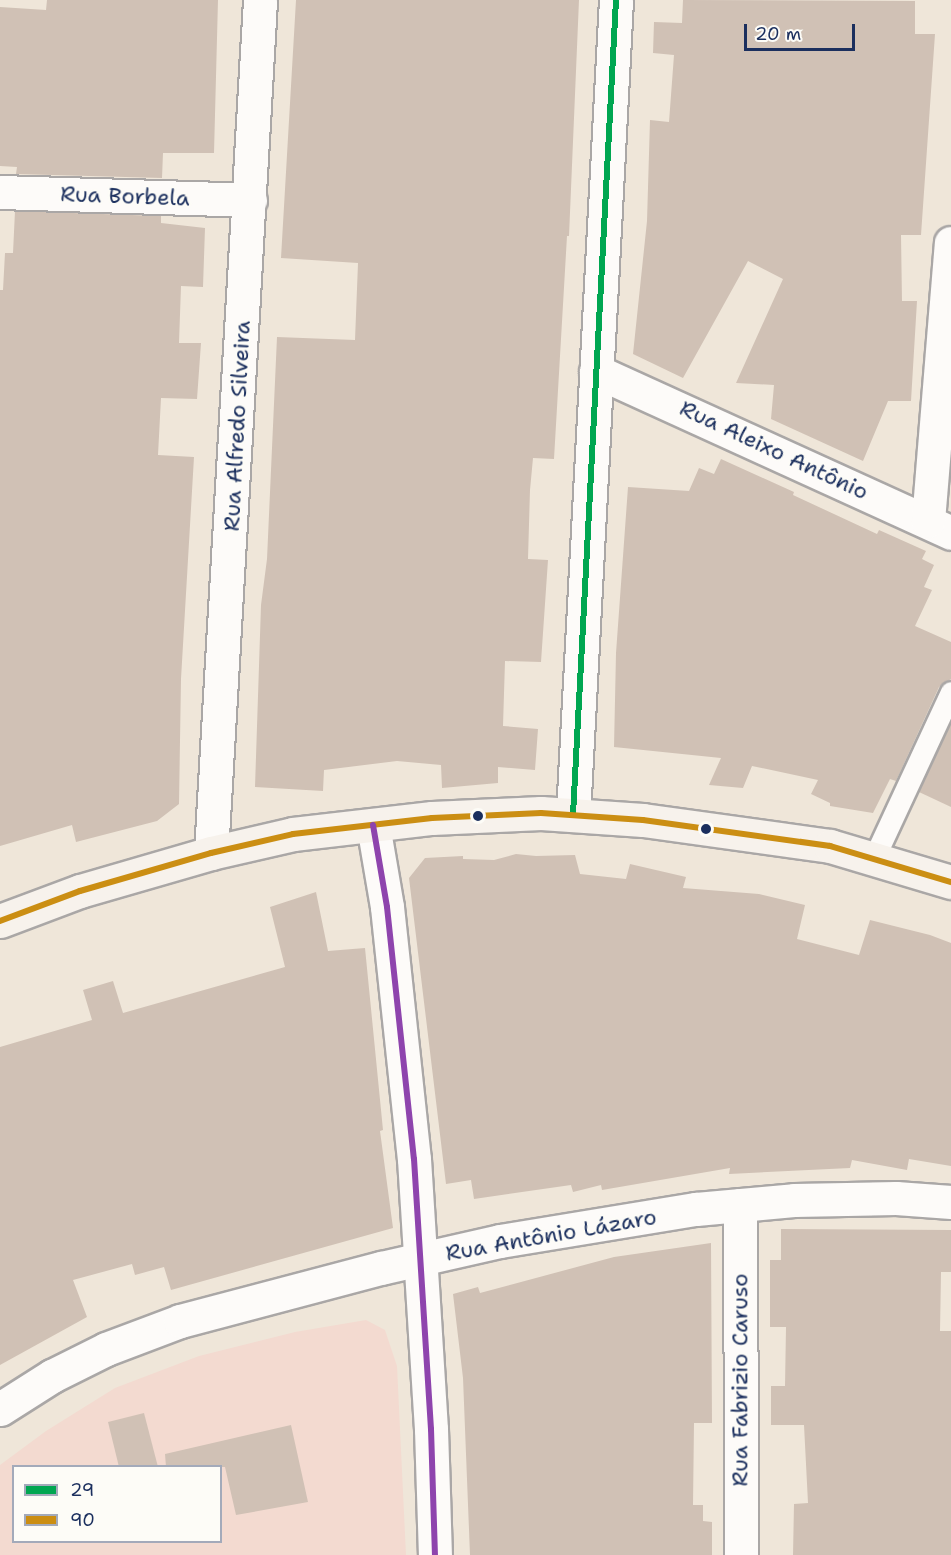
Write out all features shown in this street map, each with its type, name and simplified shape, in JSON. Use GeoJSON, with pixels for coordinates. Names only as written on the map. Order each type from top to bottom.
{"type":"FeatureCollection","features":[{"type":"Feature","properties":{"kind":"main road"},"geometry":{"type":"LineString","coordinates":[[0,921],[80,891],[212,853],[293,834],[432,818],[541,813],[643,820],[830,846],[951,882]]}},
{"type":"Feature","properties":{"kind":"street","name":"Rua Alfredo Silveira"},"geometry":{"type":"LineString","coordinates":[[212,853],[260,0]]}},
{"type":"Feature","properties":{"kind":"street"},"geometry":{"type":"LineString","coordinates":[[573,815],[616,0]]}},
{"type":"Feature","properties":{"kind":"street","name":"Rua Borbela"},"geometry":{"type":"LineString","coordinates":[[0,192],[250,200]]}},
{"type":"Feature","properties":{"kind":"street"},"geometry":{"type":"LineString","coordinates":[[939,527],[951,243]]}},
{"type":"Feature","properties":{"kind":"street","name":"Rua Aleixo Antônio"},"geometry":{"type":"LineString","coordinates":[[596,371],[939,527]]}},
{"type":"Feature","properties":{"kind":"street"},"geometry":{"type":"LineString","coordinates":[[373,825],[388,919],[414,1159],[431,1429],[435,1555]]}},
{"type":"Feature","properties":{"kind":"street","name":"Rua Antônio Lázaro"},"geometry":{"type":"LineString","coordinates":[[0,1409],[52,1376],[106,1349],[180,1321],[500,1241],[696,1209],[794,1200],[885,1198],[951,1202]]}},
{"type":"Feature","properties":{"kind":"street","name":"Rua Fabrizio Caruso"},"geometry":{"type":"LineString","coordinates":[[740,1205],[741,1555]]}},
{"type":"Feature","properties":{"kind":"lane"},"geometry":{"type":"LineString","coordinates":[[873,860],[951,692]]}},
{"type":"Feature","properties":{"kind":"shaded area"},"geometry":{"type":"Polygon","coordinates":[[[366,1320],[385,1330],[397,1366],[406,1555],[0,1555],[0,1465],[46,1431],[115,1388],[199,1356],[295,1332],[366,1320]]]}},
{"type":"Feature","properties":{"kind":"building"},"geometry":{"type":"Polygon","coordinates":[[[47,0],[218,0],[214,153],[163,153],[162,178],[16,174],[17,167],[0,166],[0,7],[46,10],[47,0]]]}},
{"type":"Feature","properties":{"kind":"building"},"geometry":{"type":"Polygon","coordinates":[[[296,0],[579,0],[569,236],[567,236],[554,459],[533,458],[530,490],[528,559],[548,560],[541,662],[505,661],[503,726],[538,729],[535,770],[498,767],[498,783],[442,788],[441,765],[397,761],[324,770],[323,791],[255,787],[261,605],[267,559],[277,337],[355,340],[358,263],[281,258],[296,0]]]}},
{"type":"Feature","properties":{"kind":"building"},"geometry":{"type":"Polygon","coordinates":[[[683,0],[915,1],[915,34],[935,34],[921,235],[901,235],[902,301],[917,301],[911,401],[888,401],[863,461],[771,419],[774,385],[736,383],[783,279],[748,261],[683,378],[633,354],[647,221],[650,120],[669,122],[674,55],[653,53],[654,22],[682,23],[683,0]]]}},
{"type":"Feature","properties":{"kind":"building"},"geometry":{"type":"Polygon","coordinates":[[[15,211],[161,216],[161,223],[205,228],[203,287],[181,286],[179,343],[201,343],[197,399],[161,398],[158,455],[194,457],[181,679],[179,804],[157,821],[76,842],[72,825],[0,846],[0,290],[3,290],[5,253],[13,253],[15,211]]]}},
{"type":"Feature","properties":{"kind":"building"},"geometry":{"type":"Polygon","coordinates":[[[721,459],[794,492],[793,495],[877,534],[879,530],[926,551],[922,559],[934,565],[924,587],[932,590],[915,626],[951,642],[951,679],[939,687],[896,781],[890,779],[873,813],[830,806],[830,803],[811,794],[818,780],[752,766],[743,788],[709,785],[721,758],[614,747],[616,653],[628,487],[689,491],[699,468],[714,474],[721,459]]]}},
{"type":"Feature","properties":{"kind":"building"},"geometry":{"type":"Polygon","coordinates":[[[951,722],[951,807],[919,792],[951,722]]]}},
{"type":"Feature","properties":{"kind":"building"},"geometry":{"type":"Polygon","coordinates":[[[516,854],[575,855],[580,874],[626,879],[630,864],[686,877],[683,888],[759,894],[805,905],[797,939],[859,955],[870,920],[930,935],[951,943],[951,1166],[909,1159],[907,1170],[852,1160],[850,1168],[729,1174],[730,1168],[602,1190],[601,1185],[573,1192],[571,1185],[474,1199],[471,1180],[446,1184],[409,878],[425,858],[463,856],[463,859],[494,860],[516,854]]]}},
{"type":"Feature","properties":{"kind":"building"},"geometry":{"type":"Polygon","coordinates":[[[316,892],[328,951],[365,948],[383,1130],[380,1131],[393,1228],[171,1290],[164,1267],[135,1275],[132,1264],[73,1280],[87,1317],[0,1365],[0,1047],[92,1020],[83,990],[113,981],[123,1013],[285,967],[270,907],[316,892]]]}},
{"type":"Feature","properties":{"kind":"building"},"geometry":{"type":"Polygon","coordinates":[[[781,1229],[951,1230],[951,1272],[941,1272],[940,1331],[951,1331],[951,1555],[793,1555],[794,1504],[808,1503],[804,1425],[771,1425],[771,1386],[785,1386],[786,1327],[770,1327],[770,1260],[781,1260],[781,1229]]]}},
{"type":"Feature","properties":{"kind":"building"},"geometry":{"type":"Polygon","coordinates":[[[711,1243],[712,1423],[694,1423],[693,1505],[703,1505],[703,1521],[712,1522],[712,1555],[470,1555],[463,1378],[453,1294],[478,1287],[480,1293],[614,1257],[711,1243]]]}},
{"type":"Feature","properties":{"kind":"building"},"geometry":{"type":"Polygon","coordinates":[[[144,1413],[157,1465],[119,1465],[108,1422],[144,1413]]]}},
{"type":"Feature","properties":{"kind":"building"},"geometry":{"type":"Polygon","coordinates":[[[291,1425],[308,1502],[236,1515],[225,1467],[222,1465],[166,1465],[165,1454],[291,1425]]]}},
{"type":"Feature","properties":{"kind":"transit line","name":"29"},"geometry":{"type":"LineString","coordinates":[[573,815],[616,0]]}},
{"type":"Feature","properties":{"kind":"transit line","name":"90"},"geometry":{"type":"LineString","coordinates":[[0,921],[80,891],[211,853],[293,834],[432,818],[541,813],[643,820],[830,846],[951,882]]}},
{"type":"Feature","properties":{"kind":"transit line"},"geometry":{"type":"LineString","coordinates":[[373,825],[387,907],[414,1159],[431,1429],[435,1555]]}}]}
